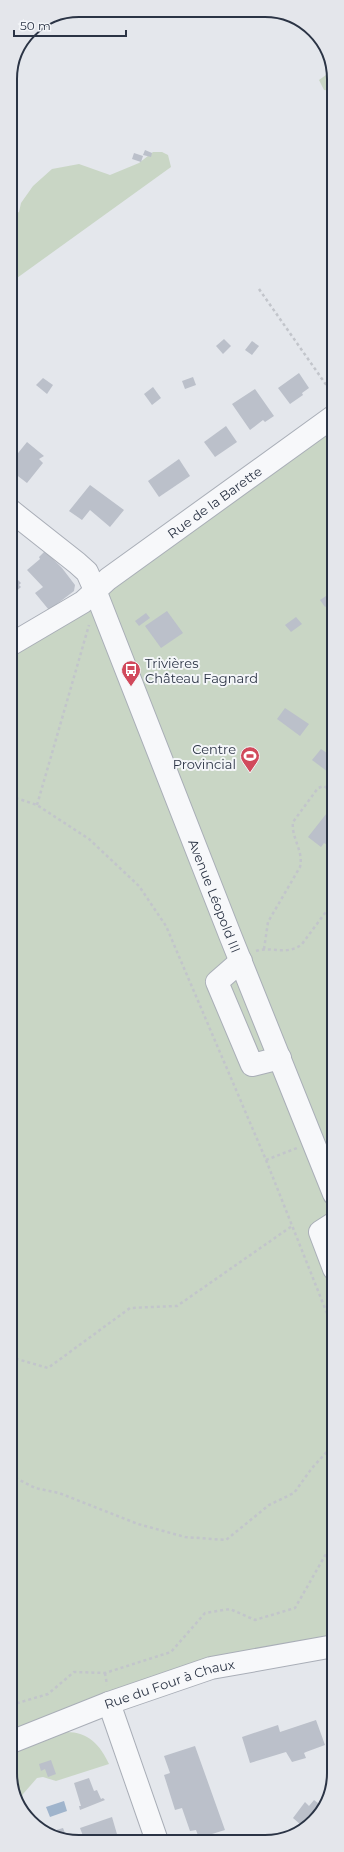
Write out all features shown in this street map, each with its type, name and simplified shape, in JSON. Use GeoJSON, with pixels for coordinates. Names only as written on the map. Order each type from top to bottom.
{"type":"FeatureCollection","features":[{"type":"Feature","properties":{"kind":"street","name":"Rue de la Barette"},"geometry":{"type":"LineString","coordinates":[[17,641],[97,593],[108,579],[327,421]]}},
{"type":"Feature","properties":{"kind":"street","name":"Avenue Léopold III"},"geometry":{"type":"LineString","coordinates":[[17,516],[87,572],[97,593],[240,960],[327,1175]]}},
{"type":"Feature","properties":{"kind":"street"},"geometry":{"type":"LineString","coordinates":[[240,960],[217,982],[252,1065],[280,1058]]}},
{"type":"Feature","properties":{"kind":"street"},"geometry":{"type":"LineString","coordinates":[[327,1228],[320,1232],[327,1250]]}},
{"type":"Feature","properties":{"kind":"street","name":"Rue du Four à Chaux"},"geometry":{"type":"LineString","coordinates":[[17,1740],[109,1704],[211,1668],[327,1647]]}},
{"type":"Feature","properties":{"kind":"street"},"geometry":{"type":"LineString","coordinates":[[109,1704],[155,1835]]}},
{"type":"Feature","properties":{"kind":"path"},"geometry":{"type":"LineString","coordinates":[[259,289],[327,386]]}},
{"type":"Feature","properties":{"kind":"path"},"geometry":{"type":"LineString","coordinates":[[37,806],[97,593]]}},
{"type":"Feature","properties":{"kind":"path"},"geometry":{"type":"LineString","coordinates":[[264,949],[268,922],[300,867],[301,861],[292,829],[293,822],[318,788],[324,786],[327,788]]}},
{"type":"Feature","properties":{"kind":"path"},"geometry":{"type":"LineString","coordinates":[[17,799],[37,806],[89,839],[139,886],[166,926],[266,1160],[327,1313]]}},
{"type":"Feature","properties":{"kind":"path"},"geometry":{"type":"LineString","coordinates":[[240,960],[264,949],[288,951],[296,949],[302,944],[327,911]]}},
{"type":"Feature","properties":{"kind":"path"},"geometry":{"type":"LineString","coordinates":[[266,1160],[314,1141]]}},
{"type":"Feature","properties":{"kind":"path"},"geometry":{"type":"LineString","coordinates":[[17,1359],[48,1368],[130,1308],[177,1306],[292,1226]]}},
{"type":"Feature","properties":{"kind":"path"},"geometry":{"type":"LineString","coordinates":[[17,1479],[35,1488],[59,1493],[138,1524],[185,1537],[226,1540],[269,1504],[294,1494],[312,1468],[327,1452]]}},
{"type":"Feature","properties":{"kind":"path"},"geometry":{"type":"LineString","coordinates":[[17,1703],[48,1694],[74,1672],[106,1673],[171,1652],[205,1613],[230,1609],[255,1620],[295,1608],[327,1552]]}},
{"type":"Feature","properties":{"kind":"green space"},"geometry":{"type":"Polygon","coordinates":[[[326,75],[327,90],[324,90],[319,80],[326,75]]]}},
{"type":"Feature","properties":{"kind":"green space"},"geometry":{"type":"Polygon","coordinates":[[[153,152],[162,152],[168,155],[171,167],[17,278],[17,213],[19,212],[21,203],[33,186],[52,169],[79,164],[110,175],[139,163],[153,152]]]}},
{"type":"Feature","properties":{"kind":"green space"},"geometry":{"type":"Polygon","coordinates":[[[327,421],[327,1647],[211,1668],[64,1732],[72,1732],[86,1736],[92,1740],[101,1750],[109,1764],[56,1781],[43,1777],[37,1778],[22,1797],[19,1789],[17,1773],[17,640],[327,421]]]}},
{"type":"Feature","properties":{"kind":"water"},"geometry":{"type":"Polygon","coordinates":[[[64,1801],[67,1811],[50,1817],[46,1807],[64,1801]]]}},
{"type":"Feature","properties":{"kind":"building"},"geometry":{"type":"Polygon","coordinates":[[[145,150],[152,153],[151,157],[143,155],[145,150]]]}},
{"type":"Feature","properties":{"kind":"building"},"geometry":{"type":"Polygon","coordinates":[[[134,153],[143,156],[141,162],[132,159],[134,153]]]}},
{"type":"Feature","properties":{"kind":"building"},"geometry":{"type":"Polygon","coordinates":[[[224,339],[231,346],[223,354],[216,346],[224,339]]]}},
{"type":"Feature","properties":{"kind":"building"},"geometry":{"type":"Polygon","coordinates":[[[252,341],[259,346],[252,355],[245,350],[252,341]]]}},
{"type":"Feature","properties":{"kind":"building"},"geometry":{"type":"Polygon","coordinates":[[[299,373],[309,388],[302,393],[303,395],[290,404],[278,388],[299,373]]]}},
{"type":"Feature","properties":{"kind":"building"},"geometry":{"type":"Polygon","coordinates":[[[193,377],[196,385],[185,389],[182,381],[193,377]]]}},
{"type":"Feature","properties":{"kind":"building"},"geometry":{"type":"Polygon","coordinates":[[[43,378],[53,385],[47,394],[36,385],[43,378]]]}},
{"type":"Feature","properties":{"kind":"building"},"geometry":{"type":"Polygon","coordinates":[[[153,387],[161,398],[152,405],[144,394],[153,387]]]}},
{"type":"Feature","properties":{"kind":"building"},"geometry":{"type":"Polygon","coordinates":[[[255,389],[274,416],[265,422],[263,420],[250,430],[232,404],[255,389]]]}},
{"type":"Feature","properties":{"kind":"building"},"geometry":{"type":"Polygon","coordinates":[[[226,426],[237,442],[215,457],[204,442],[226,426]]]}},
{"type":"Feature","properties":{"kind":"building"},"geometry":{"type":"Polygon","coordinates":[[[27,442],[44,456],[39,459],[43,463],[27,483],[17,475],[17,454],[27,442]]]}},
{"type":"Feature","properties":{"kind":"building"},"geometry":{"type":"Polygon","coordinates":[[[179,459],[190,476],[159,497],[148,481],[179,459]]]}},
{"type":"Feature","properties":{"kind":"building"},"geometry":{"type":"Polygon","coordinates":[[[90,485],[124,510],[110,527],[90,510],[82,520],[69,511],[90,485]]]}},
{"type":"Feature","properties":{"kind":"building"},"geometry":{"type":"Polygon","coordinates":[[[45,551],[62,568],[75,585],[74,591],[49,610],[35,593],[43,587],[27,570],[40,559],[39,557],[45,551]]]}},
{"type":"Feature","properties":{"kind":"building"},"geometry":{"type":"Polygon","coordinates":[[[17,579],[21,583],[19,585],[21,587],[17,591],[17,579]]]}},
{"type":"Feature","properties":{"kind":"building"},"geometry":{"type":"Polygon","coordinates":[[[327,595],[327,606],[325,607],[320,600],[327,595]]]}},
{"type":"Feature","properties":{"kind":"building"},"geometry":{"type":"Polygon","coordinates":[[[167,611],[183,633],[161,648],[145,626],[167,611]]]}},
{"type":"Feature","properties":{"kind":"building"},"geometry":{"type":"Polygon","coordinates":[[[146,613],[150,618],[139,626],[135,621],[146,613]]]}},
{"type":"Feature","properties":{"kind":"building"},"geometry":{"type":"Polygon","coordinates":[[[296,617],[302,624],[291,632],[285,625],[296,617]]]}},
{"type":"Feature","properties":{"kind":"building"},"geometry":{"type":"Polygon","coordinates":[[[285,708],[309,724],[300,736],[277,719],[285,708]]]}},
{"type":"Feature","properties":{"kind":"building"},"geometry":{"type":"Polygon","coordinates":[[[321,749],[327,753],[327,771],[312,760],[321,749]]]}},
{"type":"Feature","properties":{"kind":"building"},"geometry":{"type":"Polygon","coordinates":[[[327,813],[327,845],[324,843],[321,847],[308,837],[327,813]]]}},
{"type":"Feature","properties":{"kind":"building"},"geometry":{"type":"Polygon","coordinates":[[[316,1720],[325,1745],[304,1753],[306,1758],[292,1762],[286,1752],[250,1763],[242,1737],[278,1725],[280,1732],[316,1720]]]}},
{"type":"Feature","properties":{"kind":"building"},"geometry":{"type":"Polygon","coordinates":[[[195,1746],[225,1830],[209,1835],[198,1835],[196,1830],[190,1831],[182,1808],[175,1810],[164,1775],[170,1773],[164,1756],[195,1746]]]}},
{"type":"Feature","properties":{"kind":"building"},"geometry":{"type":"Polygon","coordinates":[[[51,1760],[56,1774],[48,1777],[45,1769],[41,1771],[39,1764],[51,1760]]]}},
{"type":"Feature","properties":{"kind":"building"},"geometry":{"type":"Polygon","coordinates":[[[89,1778],[94,1791],[97,1790],[101,1799],[103,1798],[105,1800],[80,1810],[79,1806],[81,1806],[74,1783],[89,1778]]]}},
{"type":"Feature","properties":{"kind":"building"},"geometry":{"type":"Polygon","coordinates":[[[314,1800],[319,1804],[312,1814],[300,1824],[293,1818],[305,1802],[309,1806],[314,1800]]]}},
{"type":"Feature","properties":{"kind":"building"},"geometry":{"type":"Polygon","coordinates":[[[112,1817],[117,1835],[83,1835],[80,1828],[112,1817]]]}},
{"type":"Feature","properties":{"kind":"building"},"geometry":{"type":"Polygon","coordinates":[[[63,1828],[65,1833],[56,1830],[63,1828]]]}},
{"type":"Feature","properties":{"kind":"place","name":"Trivières Château Fagnard"},"geometry":{"type":"Point","coordinates":[131,687]}},
{"type":"Feature","properties":{"kind":"place","name":"Centre Provincial"},"geometry":{"type":"Point","coordinates":[250,773]}}]}
